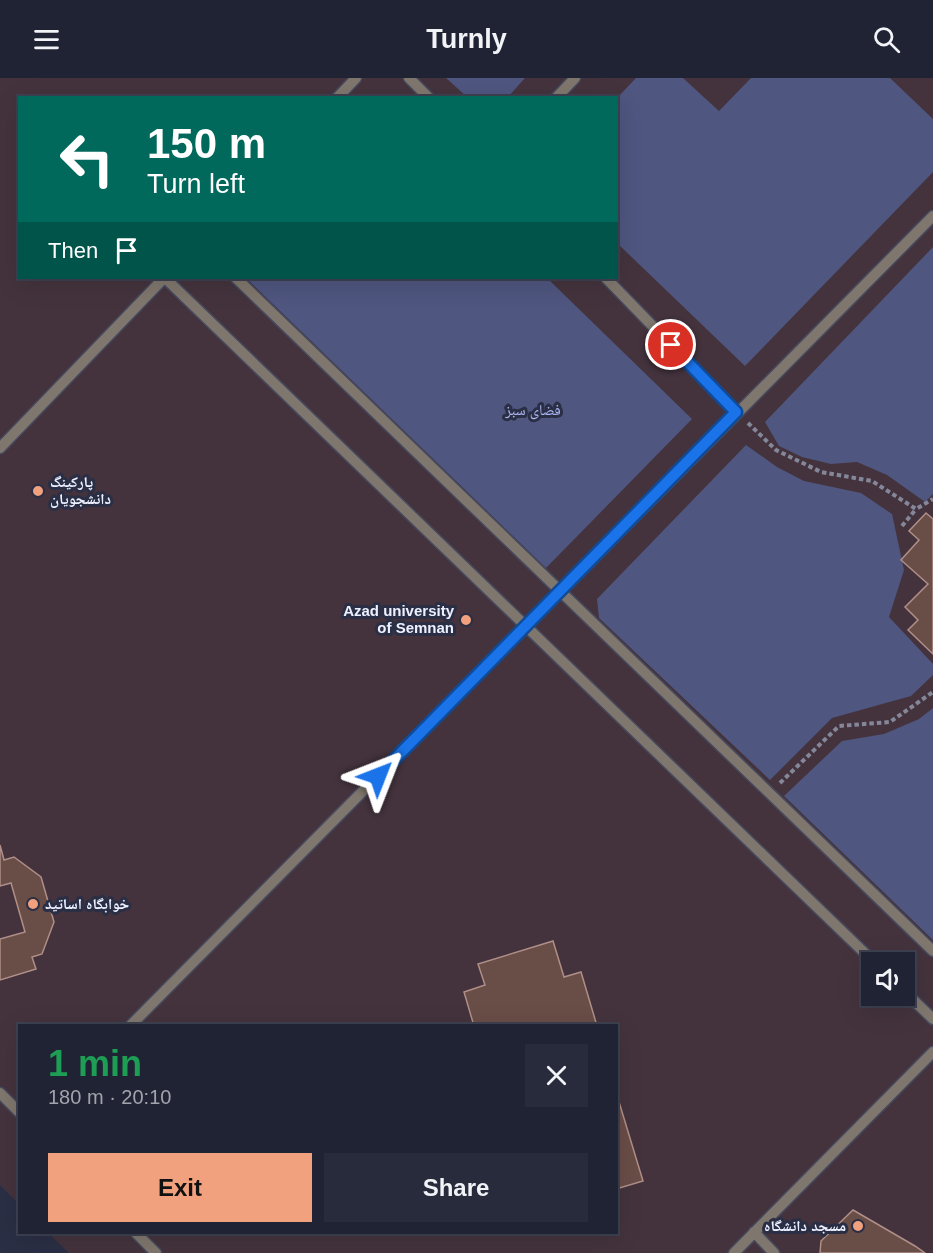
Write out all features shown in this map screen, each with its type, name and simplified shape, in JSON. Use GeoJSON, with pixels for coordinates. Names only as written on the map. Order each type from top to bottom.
{"type":"FeatureCollection","features":[{"type":"Feature","properties":{"kind":"lane"},"geometry":{"type":"LineString","coordinates":[[339,96],[356,78]]}},
{"type":"Feature","properties":{"kind":"lane"},"geometry":{"type":"LineString","coordinates":[[410,78],[427,96]]}},
{"type":"Feature","properties":{"kind":"lane"},"geometry":{"type":"LineString","coordinates":[[558,96],[575,78]]}},
{"type":"Feature","properties":{"kind":"lane"},"geometry":{"type":"LineString","coordinates":[[132,1024],[563,591],[736,412],[933,216]]}},
{"type":"Feature","properties":{"kind":"lane"},"geometry":{"type":"LineString","coordinates":[[0,448],[164,279]]}},
{"type":"Feature","properties":{"kind":"lane"},"geometry":{"type":"LineString","coordinates":[[166,279],[864,952]]}},
{"type":"Feature","properties":{"kind":"lane"},"geometry":{"type":"LineString","coordinates":[[237,279],[563,591],[933,951]]}},
{"type":"Feature","properties":{"kind":"lane"},"geometry":{"type":"LineString","coordinates":[[607,279],[736,412]]}},
{"type":"Feature","properties":{"kind":"lane"},"geometry":{"type":"LineString","coordinates":[[915,1002],[933,1019]]}},
{"type":"Feature","properties":{"kind":"lane"},"geometry":{"type":"LineString","coordinates":[[734,1253],[933,1052]]}},
{"type":"Feature","properties":{"kind":"lane"},"geometry":{"type":"LineString","coordinates":[[0,1093],[18,1111]]}},
{"type":"Feature","properties":{"kind":"lane"},"geometry":{"type":"LineString","coordinates":[[754,1232],[774,1253]]}},
{"type":"Feature","properties":{"kind":"lane"},"geometry":{"type":"LineString","coordinates":[[137,1234],[156,1253]]}},
{"type":"Feature","properties":{"kind":"path"},"geometry":{"type":"LineString","coordinates":[[736,412],[776,450],[821,471],[872,481],[916,509]]}},
{"type":"Feature","properties":{"kind":"path"},"geometry":{"type":"LineString","coordinates":[[902,526],[916,509],[933,499]]}},
{"type":"Feature","properties":{"kind":"path"},"geometry":{"type":"LineString","coordinates":[[771,792],[839,726],[890,722],[933,692]]}},
{"type":"Feature","properties":{"kind":"shaded area","name":"Azad university of Semnan"},"geometry":{"type":"Polygon","coordinates":[[[0,78],[933,78],[933,1253],[69,1253],[49,1234],[618,1234],[618,1024],[18,1024],[18,1203],[0,1185],[0,78]]]}},
{"type":"Feature","properties":{"kind":"green space"},"geometry":{"type":"Polygon","coordinates":[[[446,78],[525,78],[509,96],[466,96],[446,78]]]}},
{"type":"Feature","properties":{"kind":"green space"},"geometry":{"type":"Polygon","coordinates":[[[636,78],[683,78],[719,111],[751,78],[890,78],[933,119],[933,172],[745,366],[618,244],[618,97],[636,78]]]}},
{"type":"Feature","properties":{"kind":"green space"},"geometry":{"type":"Polygon","coordinates":[[[933,247],[933,494],[925,502],[887,475],[857,462],[831,464],[802,457],[779,446],[765,422],[933,247]]]}},
{"type":"Feature","properties":{"kind":"green space","name":"فضای سبز"},"geometry":{"type":"Polygon","coordinates":[[[247,279],[548,279],[692,419],[546,568],[247,279]]]}},
{"type":"Feature","properties":{"kind":"green space"},"geometry":{"type":"Polygon","coordinates":[[[746,445],[777,467],[804,481],[861,493],[892,514],[904,570],[889,617],[933,664],[933,675],[911,696],[832,718],[770,780],[599,618],[597,599],[746,445]]]}},
{"type":"Feature","properties":{"kind":"green space"},"geometry":{"type":"Polygon","coordinates":[[[933,708],[933,940],[784,796],[842,741],[884,734],[919,719],[933,708]]]}},
{"type":"Feature","properties":{"kind":"building"},"geometry":{"type":"Polygon","coordinates":[[[926,513],[933,519],[933,654],[908,630],[918,620],[905,607],[928,584],[901,560],[919,540],[909,531],[926,513]]]}},
{"type":"Feature","properties":{"kind":"building","name":"خوابگاه اساتید"},"geometry":{"type":"Polygon","coordinates":[[[0,845],[4,860],[14,857],[41,877],[54,922],[42,954],[32,957],[36,969],[0,980],[0,939],[25,932],[11,883],[0,886],[0,845]]]}},
{"type":"Feature","properties":{"kind":"building"},"geometry":{"type":"Polygon","coordinates":[[[553,941],[564,977],[581,972],[596,1024],[473,1024],[464,992],[485,985],[478,964],[553,941]]]}},
{"type":"Feature","properties":{"kind":"building"},"geometry":{"type":"Polygon","coordinates":[[[618,1099],[643,1181],[618,1188],[618,1099]]]}},
{"type":"Feature","properties":{"kind":"building","name":"مسجد دانشگاه"},"geometry":{"type":"Polygon","coordinates":[[[853,1210],[925,1253],[820,1253],[821,1241],[853,1210]]]}},
{"type":"Feature","properties":{"kind":"place","name":"پارکینگ دانشجویان"},"geometry":{"type":"Point","coordinates":[38,491]}},
{"type":"Feature","properties":{"kind":"place","name":"Azad university of Semnan"},"geometry":{"type":"Point","coordinates":[466,620]}},
{"type":"Feature","properties":{"kind":"place","name":"خوابگاه اساتید"},"geometry":{"type":"Point","coordinates":[33,904]}},
{"type":"Feature","properties":{"kind":"place","name":"مسجد دانشگاه"},"geometry":{"type":"Point","coordinates":[858,1226]}},
{"type":"Feature","properties":{"kind":"route"},"geometry":{"type":"LineString","coordinates":[[378,776],[563,591],[736,412],[671,345]]}}]}
